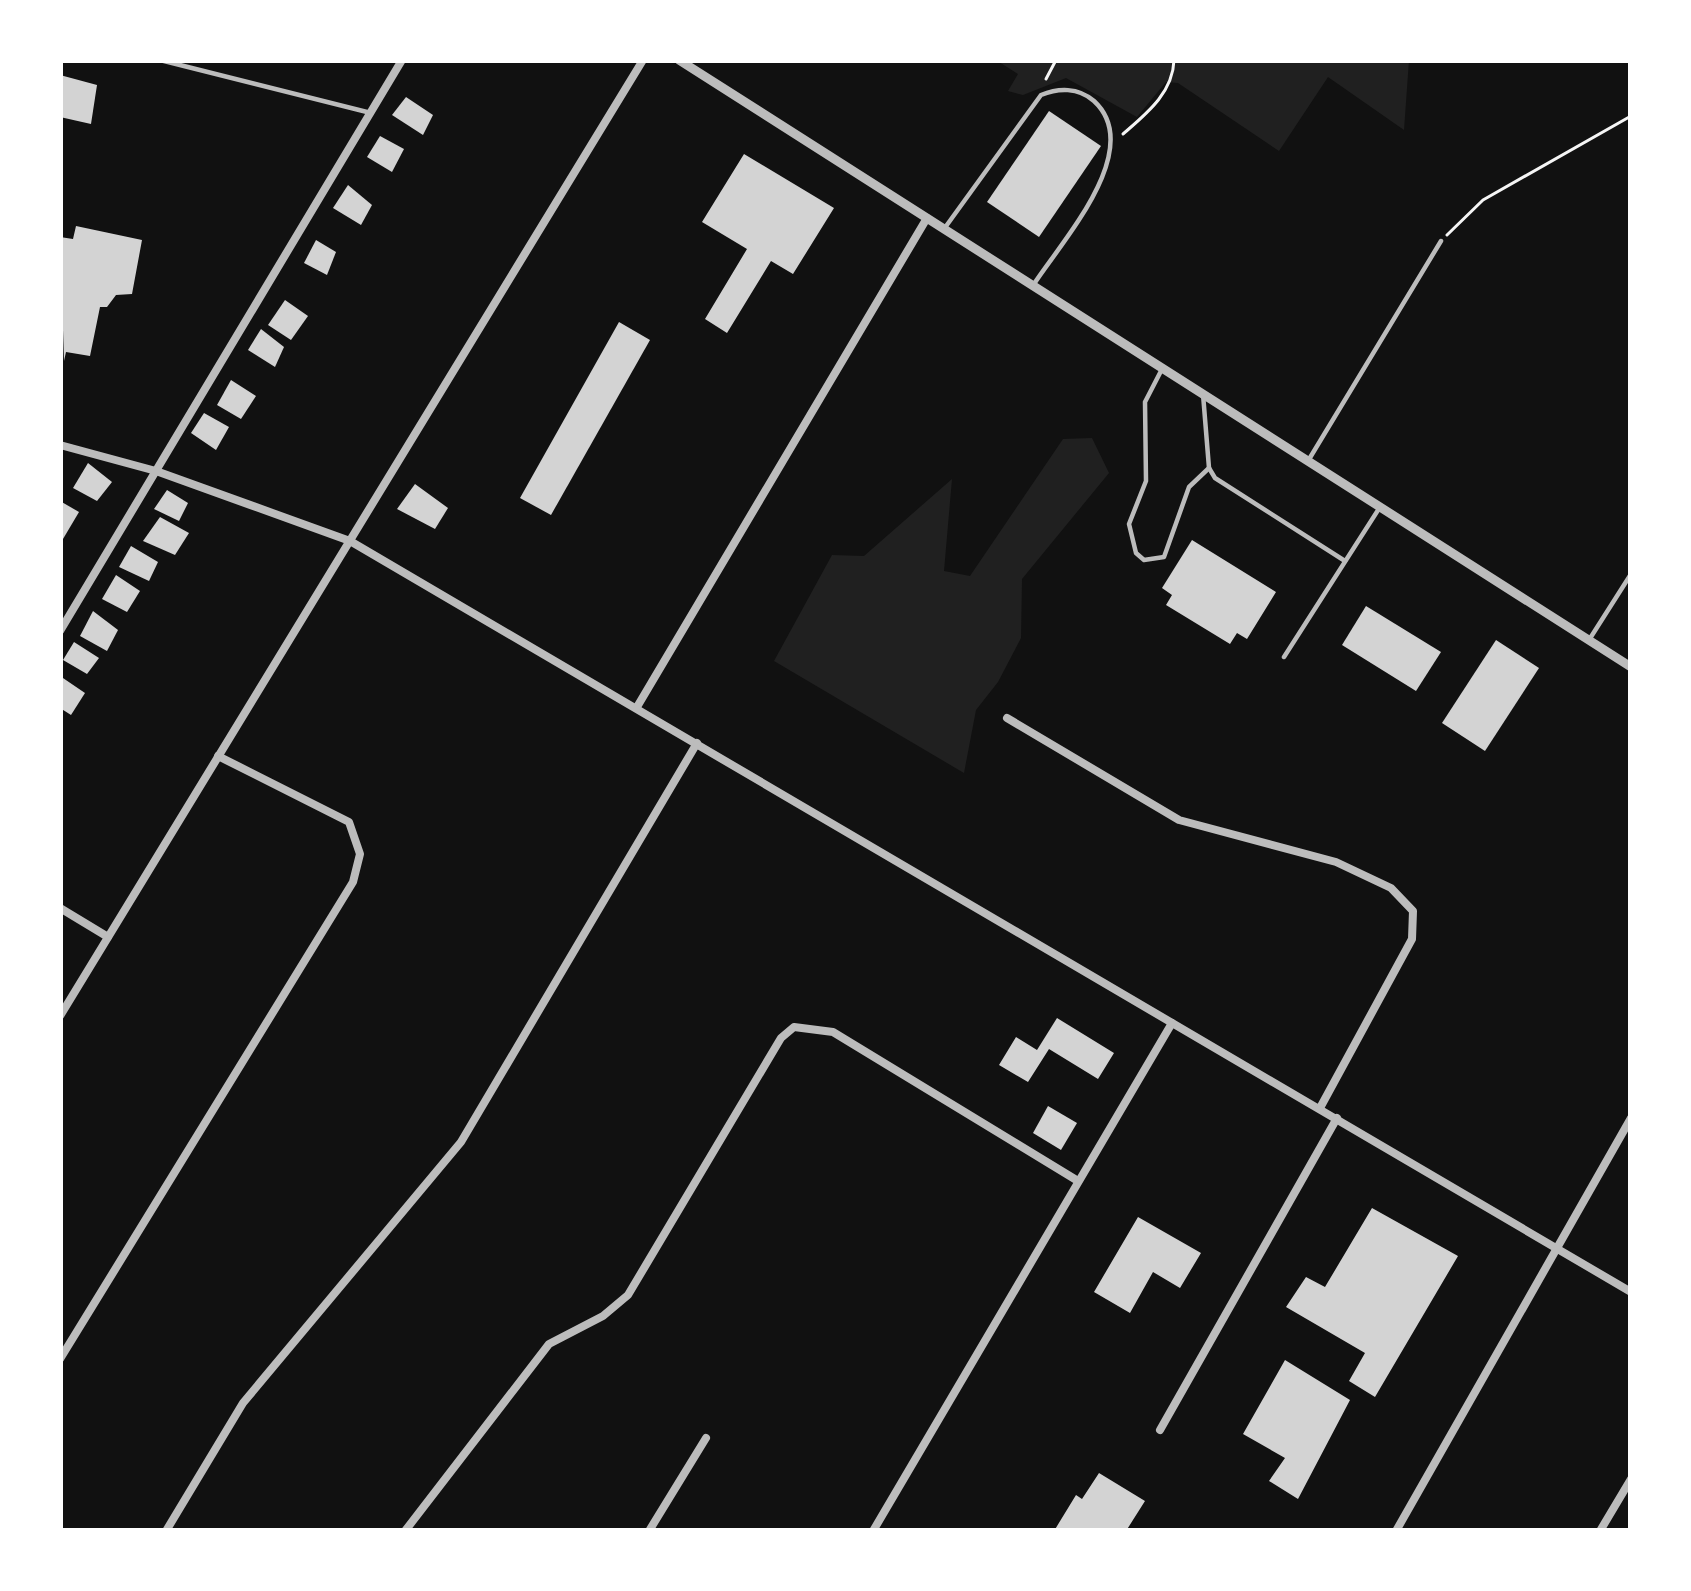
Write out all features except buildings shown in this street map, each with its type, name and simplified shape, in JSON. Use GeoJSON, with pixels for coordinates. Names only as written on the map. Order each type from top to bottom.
{"type":"FeatureCollection","features":[{"type":"Feature","properties":{"kind":"street"},"geometry":{"type":"LineString","coordinates":[[60,631],[402,60]]}},
{"type":"Feature","properties":{"kind":"street"},"geometry":{"type":"LineString","coordinates":[[60,1016],[643,60]]}},
{"type":"Feature","properties":{"kind":"street"},"geometry":{"type":"LineString","coordinates":[[679,60],[1631,667]]}},
{"type":"Feature","properties":{"kind":"street"},"geometry":{"type":"LineString","coordinates":[[637,706],[927,218]]}},
{"type":"Feature","properties":{"kind":"street"},"geometry":{"type":"LineString","coordinates":[[60,445],[156,471],[350,541],[1631,1292]]}},
{"type":"Feature","properties":{"kind":"street"},"geometry":{"type":"LineString","coordinates":[[1007,718],[1179,820],[1336,862],[1405,900],[1413,911],[1412,939],[1319,1108]]}},
{"type":"Feature","properties":{"kind":"street"},"geometry":{"type":"LineString","coordinates":[[166,1531],[244,1403],[461,1142],[697,743]]}},
{"type":"Feature","properties":{"kind":"street"},"geometry":{"type":"LineString","coordinates":[[60,1359],[353,882],[360,854],[349,823],[218,756]]}},
{"type":"Feature","properties":{"kind":"street"},"geometry":{"type":"LineString","coordinates":[[60,908],[108,937]]}},
{"type":"Feature","properties":{"kind":"street"},"geometry":{"type":"LineString","coordinates":[[873,1531],[1172,1023]]}},
{"type":"Feature","properties":{"kind":"street"},"geometry":{"type":"LineString","coordinates":[[405,1531],[549,1344],[603,1316],[628,1295],[781,1038],[794,1028],[833,1032],[1078,1181]]}},
{"type":"Feature","properties":{"kind":"street"},"geometry":{"type":"LineString","coordinates":[[1160,1430],[1337,1118]]}},
{"type":"Feature","properties":{"kind":"street"},"geometry":{"type":"LineString","coordinates":[[1396,1531],[1465,1415],[1553,1246],[1631,1118]]}},
{"type":"Feature","properties":{"kind":"street"},"geometry":{"type":"LineString","coordinates":[[649,1531],[706,1438]]}},
{"type":"Feature","properties":{"kind":"street"},"geometry":{"type":"LineString","coordinates":[[1600,1531],[1631,1479]]}},
{"type":"Feature","properties":{"kind":"lane"},"geometry":{"type":"LineString","coordinates":[[160,60],[371,113]]}},
{"type":"Feature","properties":{"kind":"lane"},"geometry":{"type":"LineString","coordinates":[[944,229],[1041,95],[1073,90],[1094,101],[1114,142],[1108,170],[1033,286]]}},
{"type":"Feature","properties":{"kind":"lane"},"geometry":{"type":"LineString","coordinates":[[1308,461],[1441,241]]}},
{"type":"Feature","properties":{"kind":"lane"},"geometry":{"type":"LineString","coordinates":[[1162,368],[1145,403],[1148,468],[1129,524],[1136,553],[1144,560],[1164,557],[1189,487],[1209,468]]}},
{"type":"Feature","properties":{"kind":"lane"},"geometry":{"type":"LineString","coordinates":[[1202,394],[1209,468],[1215,478],[1345,561]]}},
{"type":"Feature","properties":{"kind":"lane"},"geometry":{"type":"LineString","coordinates":[[1284,657],[1380,507]]}},
{"type":"Feature","properties":{"kind":"lane"},"geometry":{"type":"LineString","coordinates":[[1589,640],[1631,574]]}},
{"type":"Feature","properties":{"kind":"path"},"geometry":{"type":"LineString","coordinates":[[1041,95],[1056,60]]}},
{"type":"Feature","properties":{"kind":"path"},"geometry":{"type":"LineString","coordinates":[[1114,142],[1153,108],[1172,78],[1174,60]]}},
{"type":"Feature","properties":{"kind":"path"},"geometry":{"type":"LineString","coordinates":[[1441,241],[1484,200],[1631,116]]}},
{"type":"Feature","properties":{"kind":"shaded area"},"geometry":{"type":"Polygon","coordinates":[[[996,60],[1409,60],[1404,130],[1328,77],[1279,151],[1178,83],[1166,82],[1137,117],[1066,78],[1023,95],[1008,91],[1018,74],[996,60]]]}},
{"type":"Feature","properties":{"kind":"shaded area"},"geometry":{"type":"Polygon","coordinates":[[[1092,438],[1109,473],[1022,579],[1021,638],[998,682],[976,710],[964,773],[774,661],[832,555],[864,556],[952,479],[944,571],[970,576],[1063,439],[1092,438]]]}}]}
